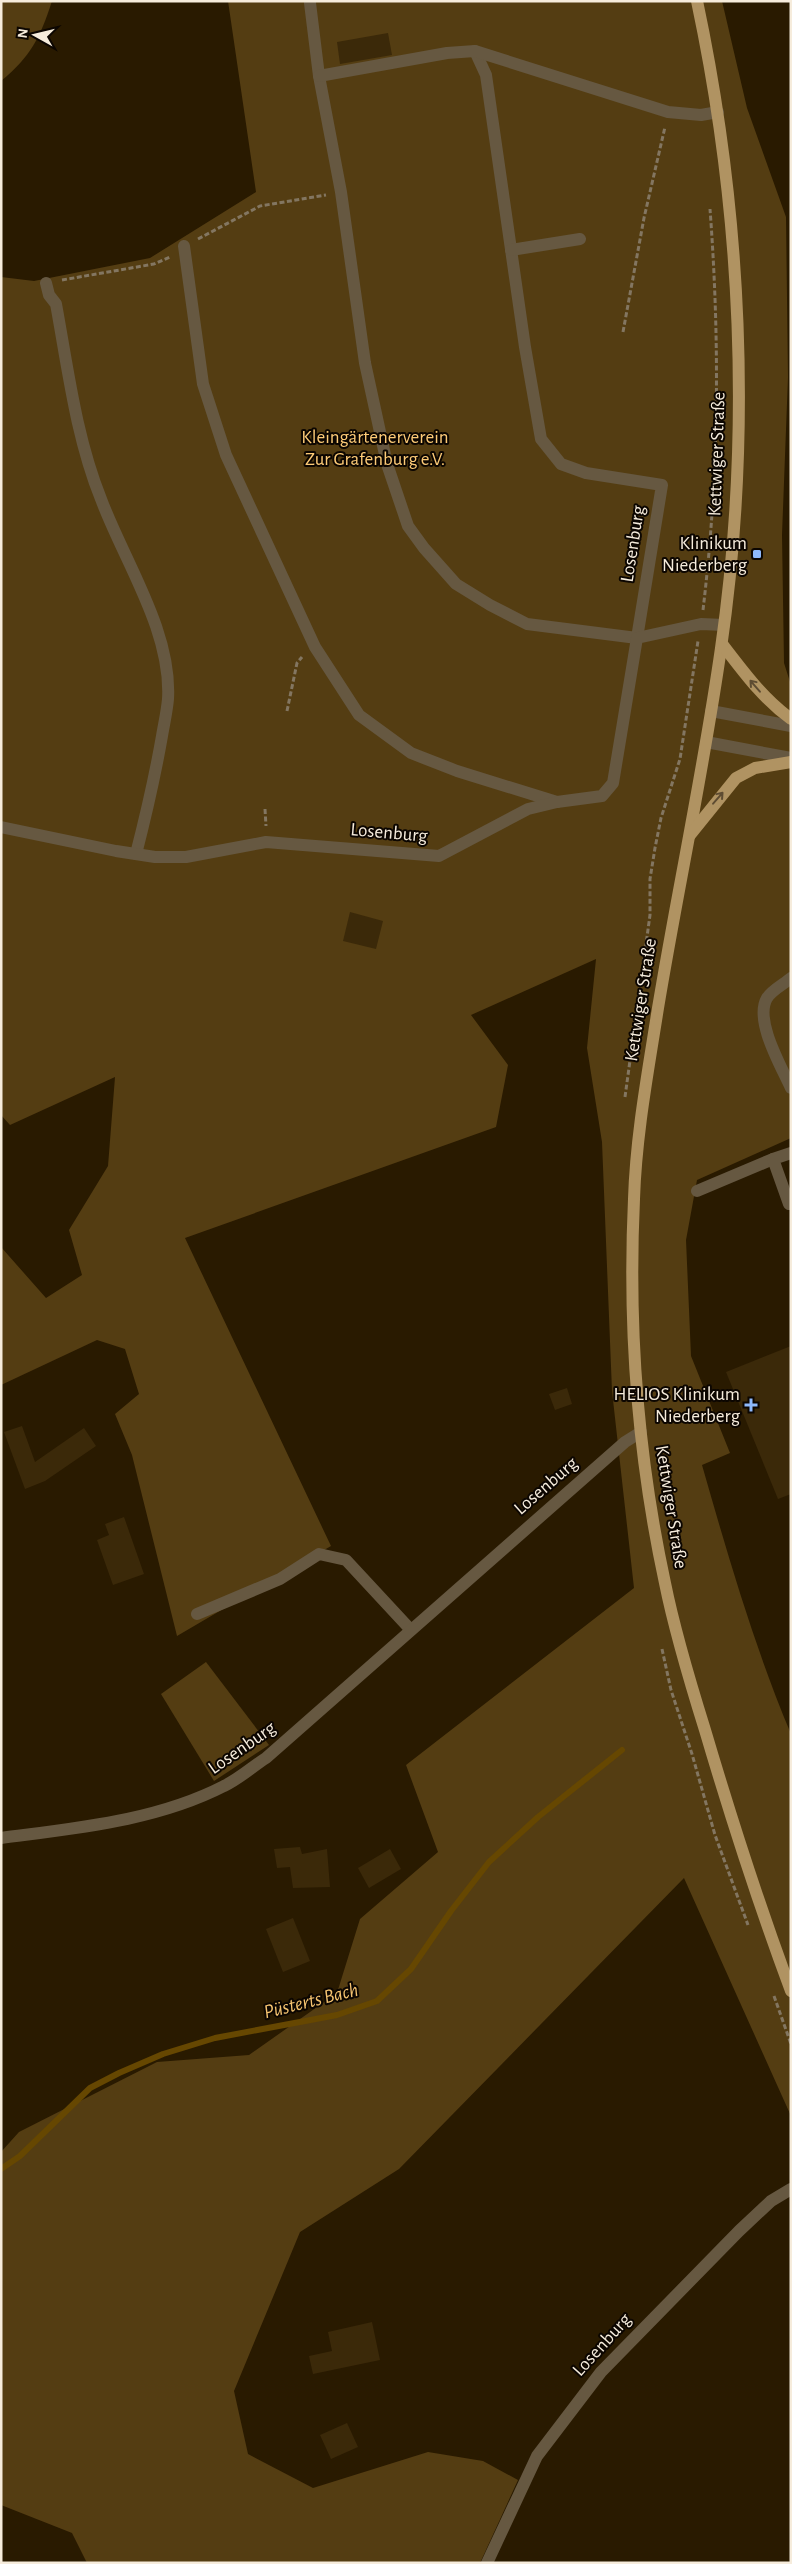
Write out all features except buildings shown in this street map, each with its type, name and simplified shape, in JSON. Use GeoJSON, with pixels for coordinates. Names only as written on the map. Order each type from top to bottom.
{"type":"FeatureCollection","features":[{"type":"Feature","properties":{"kind":"main road","name":"Kettwiger Straße"},"geometry":{"type":"LineString","coordinates":[[697,1],[724,148],[732,246],[738,337],[739,422],[733,544],[722,644],[646,1084],[637,1151],[632,1284],[641,1432],[656,1538],[666,1587],[685,1664],[734,1829],[791,1991]]}},
{"type":"Feature","properties":{"kind":"main road"},"geometry":{"type":"LineString","coordinates":[[722,644],[753,685],[773,706],[791,719]]}},
{"type":"Feature","properties":{"kind":"main road"},"geometry":{"type":"LineString","coordinates":[[688,837],[736,778],[755,768],[791,762]]}},
{"type":"Feature","properties":{"kind":"street"},"geometry":{"type":"LineString","coordinates":[[310,3],[318,76],[341,192],[365,363],[387,464],[408,526],[424,548],[456,584],[490,605],[527,624],[637,638],[701,624],[724,625]]}},
{"type":"Feature","properties":{"kind":"street"},"geometry":{"type":"LineString","coordinates":[[318,76],[447,53],[474,51],[668,112],[701,116],[718,112]]}},
{"type":"Feature","properties":{"kind":"street"},"geometry":{"type":"LineString","coordinates":[[474,51],[486,75],[511,250],[580,239]]}},
{"type":"Feature","properties":{"kind":"street"},"geometry":{"type":"LineString","coordinates":[[184,249],[203,384],[226,455],[313,642],[359,716],[411,753],[457,772],[557,802]]}},
{"type":"Feature","properties":{"kind":"street","name":"Losenburg"},"geometry":{"type":"LineString","coordinates":[[1,828],[136,854],[186,857],[266,842],[439,856],[528,809],[557,802],[602,796],[612,783],[662,485],[586,473],[561,464],[541,439],[511,250]]}},
{"type":"Feature","properties":{"kind":"street"},"geometry":{"type":"LineString","coordinates":[[46,283],[49,295],[56,304],[78,425],[97,490],[164,649],[168,698],[158,760],[136,854]]}},
{"type":"Feature","properties":{"kind":"street"},"geometry":{"type":"LineString","coordinates":[[711,711],[791,726]]}},
{"type":"Feature","properties":{"kind":"street"},"geometry":{"type":"LineString","coordinates":[[706,742],[791,758]]}},
{"type":"Feature","properties":{"kind":"street"},"geometry":{"type":"LineString","coordinates":[[791,978],[768,995],[763,1005],[763,1016],[791,1088]]}},
{"type":"Feature","properties":{"kind":"street"},"geometry":{"type":"LineString","coordinates":[[697,1191],[791,1153]]}},
{"type":"Feature","properties":{"kind":"street"},"geometry":{"type":"LineString","coordinates":[[773,1160],[789,1204]]}},
{"type":"Feature","properties":{"kind":"street","name":"Losenburg"},"geometry":{"type":"LineString","coordinates":[[1,1838],[126,1820],[181,1804],[226,1786],[266,1758],[410,1629],[625,1442],[641,1432]]}},
{"type":"Feature","properties":{"kind":"street"},"geometry":{"type":"LineString","coordinates":[[197,1614],[280,1579],[319,1554],[346,1560],[410,1629]]}},
{"type":"Feature","properties":{"kind":"street","name":"Losenburg"},"geometry":{"type":"LineString","coordinates":[[487,2563],[536,2456],[601,2372],[739,2231],[771,2201],[791,2189]]}},
{"type":"Feature","properties":{"kind":"path"},"geometry":{"type":"LineString","coordinates":[[623,332],[644,218],[668,112]]}},
{"type":"Feature","properties":{"kind":"path"},"geometry":{"type":"LineString","coordinates":[[46,283],[154,264],[260,206],[341,192]]}},
{"type":"Feature","properties":{"kind":"path"},"geometry":{"type":"LineString","coordinates":[[625,1101],[650,915],[650,879],[662,818],[680,759],[701,624],[714,491],[718,403],[710,199]]}},
{"type":"Feature","properties":{"kind":"path"},"geometry":{"type":"LineString","coordinates":[[287,711],[297,664],[313,642]]}},
{"type":"Feature","properties":{"kind":"path"},"geometry":{"type":"LineString","coordinates":[[265,809],[266,827]]}},
{"type":"Feature","properties":{"kind":"path"},"geometry":{"type":"LineString","coordinates":[[660,1642],[670,1690],[692,1754],[715,1835],[751,1933]]}},
{"type":"Feature","properties":{"kind":"path"},"geometry":{"type":"LineString","coordinates":[[770,1988],[791,2044]]}},
{"type":"Feature","properties":{"kind":"green space"},"geometry":{"type":"Polygon","coordinates":[[[1,1],[52,1],[33,46],[20,63],[1,81],[1,1]]]}},
{"type":"Feature","properties":{"kind":"green space","name":"Kleingärtenerverein Zur Grafenburg e.V."},"geometry":{"type":"Polygon","coordinates":[[[228,1],[722,1],[747,108],[786,217],[788,377],[782,535],[784,663],[791,685],[791,1138],[697,1180],[686,1240],[691,1356],[730,1453],[702,1465],[753,1634],[791,1734],[791,2116],[684,1878],[399,2169],[300,2232],[234,2391],[248,2454],[313,2488],[428,2452],[483,2461],[518,2480],[480,2563],[87,2563],[72,2533],[1,2505],[1,2152],[19,2132],[157,2062],[249,2055],[337,1993],[360,1919],[438,1852],[406,1765],[634,1588],[612,1391],[602,1142],[587,1048],[596,959],[471,1015],[508,1065],[496,1127],[185,1238],[331,1546],[177,1636],[132,1455],[115,1414],[139,1394],[125,1349],[97,1340],[1,1385],[1,1247],[46,1298],[82,1275],[69,1230],[108,1166],[115,1077],[10,1125],[1,1115],[1,277],[34,281],[150,258],[256,192],[228,1]]]}},
{"type":"Feature","properties":{"kind":"green space"},"geometry":{"type":"Polygon","coordinates":[[[206,1662],[269,1745],[214,1781],[161,1694],[206,1662]]]}},
{"type":"Feature","properties":{"kind":"waterway","name":"Püsterts Bach"},"geometry":{"type":"LineString","coordinates":[[1,2169],[20,2156],[90,2088],[119,2073],[163,2054],[215,2038],[337,2015],[377,2001],[411,1969],[451,1911],[489,1862],[538,1817],[622,1750]]}},
{"type":"Feature","properties":{"kind":"place","name":"Klinikum Niederberg"},"geometry":{"type":"Point","coordinates":[757,554]}},
{"type":"Feature","properties":{"kind":"place","name":"HELIOS Klinikum Niederberg"},"geometry":{"type":"Point","coordinates":[751,1405]}}]}
